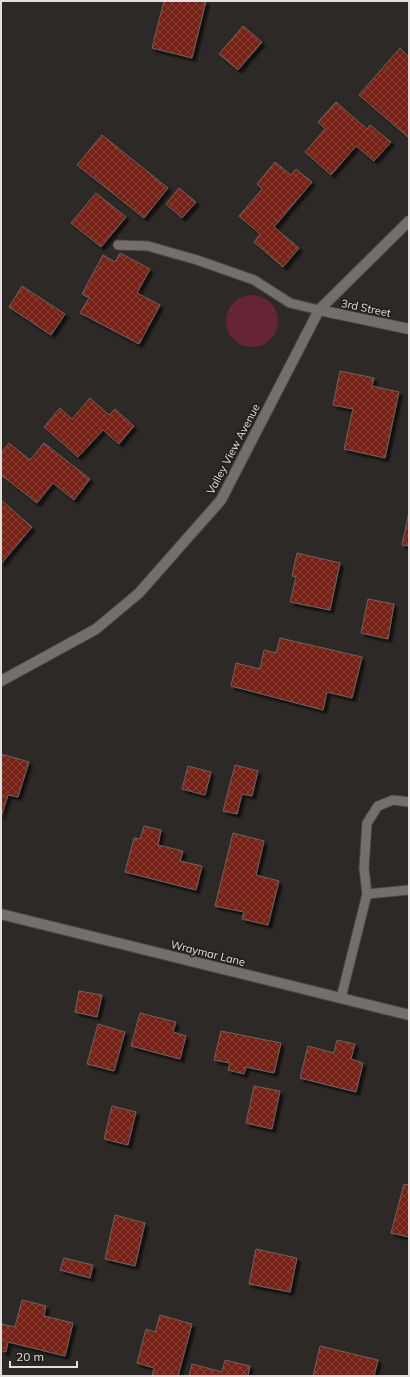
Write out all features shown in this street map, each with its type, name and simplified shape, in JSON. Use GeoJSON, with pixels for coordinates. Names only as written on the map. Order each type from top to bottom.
{"type":"FeatureCollection","features":[{"type":"Feature","properties":{"kind":"street","name":"Valley View Avenue"},"geometry":{"type":"LineString","coordinates":[[1,681],[96,629],[139,593],[221,500],[319,310],[409,221]]}},
{"type":"Feature","properties":{"kind":"street","name":"3rd Street"},"geometry":{"type":"LineString","coordinates":[[319,310],[409,329]]}},
{"type":"Feature","properties":{"kind":"street","name":"Wraymar Lane"},"geometry":{"type":"LineString","coordinates":[[1,914],[409,1015]]}},
{"type":"Feature","properties":{"kind":"lane"},"geometry":{"type":"LineString","coordinates":[[118,245],[148,246],[197,260],[254,280],[290,303],[319,310]]}},
{"type":"Feature","properties":{"kind":"lane"},"geometry":{"type":"LineString","coordinates":[[341,998],[367,894],[364,868],[367,823],[378,806],[393,800],[409,802]]}},
{"type":"Feature","properties":{"kind":"lane"},"geometry":{"type":"LineString","coordinates":[[367,894],[409,890]]}},
{"type":"Feature","properties":{"kind":"shaded area"},"geometry":{"type":"Polygon","coordinates":[[[247,295],[257,295],[271,302],[278,316],[278,326],[271,340],[257,347],[247,347],[237,343],[230,336],[226,326],[226,316],[230,306],[237,299],[247,295]]]}},
{"type":"Feature","properties":{"kind":"building"},"geometry":{"type":"Polygon","coordinates":[[[164,1],[206,1],[192,58],[152,48],[164,1]]]}},
{"type":"Feature","properties":{"kind":"building"},"geometry":{"type":"Polygon","coordinates":[[[243,26],[262,42],[238,70],[219,54],[243,26]]]}},
{"type":"Feature","properties":{"kind":"building"},"geometry":{"type":"Polygon","coordinates":[[[400,48],[409,57],[409,138],[359,95],[400,48]]]}},
{"type":"Feature","properties":{"kind":"building"},"geometry":{"type":"Polygon","coordinates":[[[336,102],[367,129],[370,125],[391,142],[374,161],[356,146],[331,175],[305,152],[325,129],[318,122],[336,102]]]}},
{"type":"Feature","properties":{"kind":"building"},"geometry":{"type":"Polygon","coordinates":[[[102,135],[168,188],[144,218],[77,165],[102,135]]]}},
{"type":"Feature","properties":{"kind":"building"},"geometry":{"type":"Polygon","coordinates":[[[275,162],[291,175],[296,169],[312,182],[274,227],[299,248],[283,267],[254,242],[260,234],[239,216],[262,189],[257,184],[275,162]]]}},
{"type":"Feature","properties":{"kind":"building"},"geometry":{"type":"Polygon","coordinates":[[[179,188],[196,202],[182,218],[166,204],[179,188]]]}},
{"type":"Feature","properties":{"kind":"building"},"geometry":{"type":"Polygon","coordinates":[[[96,193],[126,217],[101,247],[71,223],[96,193]]]}},
{"type":"Feature","properties":{"kind":"building"},"geometry":{"type":"Polygon","coordinates":[[[120,253],[150,269],[137,293],[160,305],[139,344],[80,313],[89,298],[82,294],[103,255],[115,262],[120,253]]]}},
{"type":"Feature","properties":{"kind":"building"},"geometry":{"type":"Polygon","coordinates":[[[22,286],[65,314],[51,335],[9,307],[22,286]]]}},
{"type":"Feature","properties":{"kind":"building"},"geometry":{"type":"Polygon","coordinates":[[[340,371],[374,378],[372,386],[399,392],[385,458],[344,449],[353,409],[333,405],[340,371]]]}},
{"type":"Feature","properties":{"kind":"building"},"geometry":{"type":"Polygon","coordinates":[[[90,398],[109,415],[115,409],[134,426],[119,444],[103,430],[78,457],[44,427],[60,408],[72,419],[90,398]]]}},
{"type":"Feature","properties":{"kind":"building"},"geometry":{"type":"Polygon","coordinates":[[[9,443],[30,460],[44,443],[90,479],[74,500],[53,483],[37,503],[1,475],[1,453],[9,443]]]}},
{"type":"Feature","properties":{"kind":"building"},"geometry":{"type":"Polygon","coordinates":[[[1,500],[32,527],[1,564],[1,500]]]}},
{"type":"Feature","properties":{"kind":"building"},"geometry":{"type":"Polygon","coordinates":[[[409,512],[409,546],[402,545],[409,512]]]}},
{"type":"Feature","properties":{"kind":"building"},"geometry":{"type":"Polygon","coordinates":[[[297,553],[340,563],[330,610],[290,602],[296,577],[292,576],[297,553]]]}},
{"type":"Feature","properties":{"kind":"building"},"geometry":{"type":"Polygon","coordinates":[[[368,599],[394,604],[388,639],[361,633],[368,599]]]}},
{"type":"Feature","properties":{"kind":"building"},"geometry":{"type":"Polygon","coordinates":[[[280,638],[362,657],[352,698],[327,692],[323,710],[231,686],[236,663],[260,669],[264,650],[276,653],[280,638]]]}},
{"type":"Feature","properties":{"kind":"building"},"geometry":{"type":"Polygon","coordinates":[[[1,754],[29,762],[18,797],[8,795],[1,817],[1,754]]]}},
{"type":"Feature","properties":{"kind":"building"},"geometry":{"type":"Polygon","coordinates":[[[235,765],[258,771],[252,796],[242,794],[237,814],[223,811],[235,765]]]}},
{"type":"Feature","properties":{"kind":"building"},"geometry":{"type":"Polygon","coordinates":[[[188,766],[211,772],[205,795],[182,789],[188,766]]]}},
{"type":"Feature","properties":{"kind":"building"},"geometry":{"type":"Polygon","coordinates":[[[144,826],[161,830],[158,845],[183,851],[180,861],[202,866],[196,890],[125,872],[134,838],[140,839],[144,826]]]}},
{"type":"Feature","properties":{"kind":"building"},"geometry":{"type":"Polygon","coordinates":[[[233,833],[264,841],[256,875],[279,881],[268,925],[242,919],[244,912],[215,906],[233,833]]]}},
{"type":"Feature","properties":{"kind":"building"},"geometry":{"type":"Polygon","coordinates":[[[79,991],[102,995],[97,1017],[75,1012],[79,991]]]}},
{"type":"Feature","properties":{"kind":"building"},"geometry":{"type":"Polygon","coordinates":[[[140,1013],[176,1022],[173,1032],[186,1036],[180,1059],[131,1046],[140,1013]]]}},
{"type":"Feature","properties":{"kind":"building"},"geometry":{"type":"Polygon","coordinates":[[[98,1024],[125,1032],[114,1071],[87,1064],[98,1024]]]}},
{"type":"Feature","properties":{"kind":"building"},"geometry":{"type":"Polygon","coordinates":[[[221,1031],[281,1043],[274,1073],[246,1067],[244,1074],[228,1070],[230,1063],[214,1060],[221,1031]]]}},
{"type":"Feature","properties":{"kind":"building"},"geometry":{"type":"Polygon","coordinates":[[[337,1040],[355,1044],[351,1059],[363,1063],[356,1092],[300,1078],[308,1046],[334,1053],[337,1040]]]}},
{"type":"Feature","properties":{"kind":"building"},"geometry":{"type":"Polygon","coordinates":[[[254,1086],[280,1091],[272,1129],[246,1123],[254,1086]]]}},
{"type":"Feature","properties":{"kind":"building"},"geometry":{"type":"Polygon","coordinates":[[[112,1106],[136,1112],[128,1145],[104,1139],[112,1106]]]}},
{"type":"Feature","properties":{"kind":"building"},"geometry":{"type":"Polygon","coordinates":[[[404,1184],[409,1185],[409,1237],[391,1233],[404,1184]]]}},
{"type":"Feature","properties":{"kind":"building"},"geometry":{"type":"Polygon","coordinates":[[[115,1215],[145,1223],[135,1266],[105,1259],[115,1215]]]}},
{"type":"Feature","properties":{"kind":"building"},"geometry":{"type":"Polygon","coordinates":[[[256,1249],[297,1258],[290,1292],[249,1284],[256,1249]]]}},
{"type":"Feature","properties":{"kind":"building"},"geometry":{"type":"Polygon","coordinates":[[[64,1258],[93,1265],[90,1278],[60,1270],[64,1258]]]}},
{"type":"Feature","properties":{"kind":"building"},"geometry":{"type":"Polygon","coordinates":[[[22,1300],[46,1306],[44,1316],[73,1323],[65,1356],[8,1342],[6,1352],[1,1351],[1,1324],[15,1327],[22,1300]]]}},
{"type":"Feature","properties":{"kind":"building"},"geometry":{"type":"Polygon","coordinates":[[[160,1315],[192,1324],[178,1376],[152,1376],[154,1368],[137,1363],[146,1329],[155,1332],[160,1315]]]}},
{"type":"Feature","properties":{"kind":"building"},"geometry":{"type":"Polygon","coordinates":[[[320,1346],[378,1360],[374,1376],[313,1376],[320,1346]]]}},
{"type":"Feature","properties":{"kind":"building"},"geometry":{"type":"Polygon","coordinates":[[[225,1360],[250,1366],[248,1376],[189,1376],[192,1364],[222,1372],[225,1360]]]}}]}
